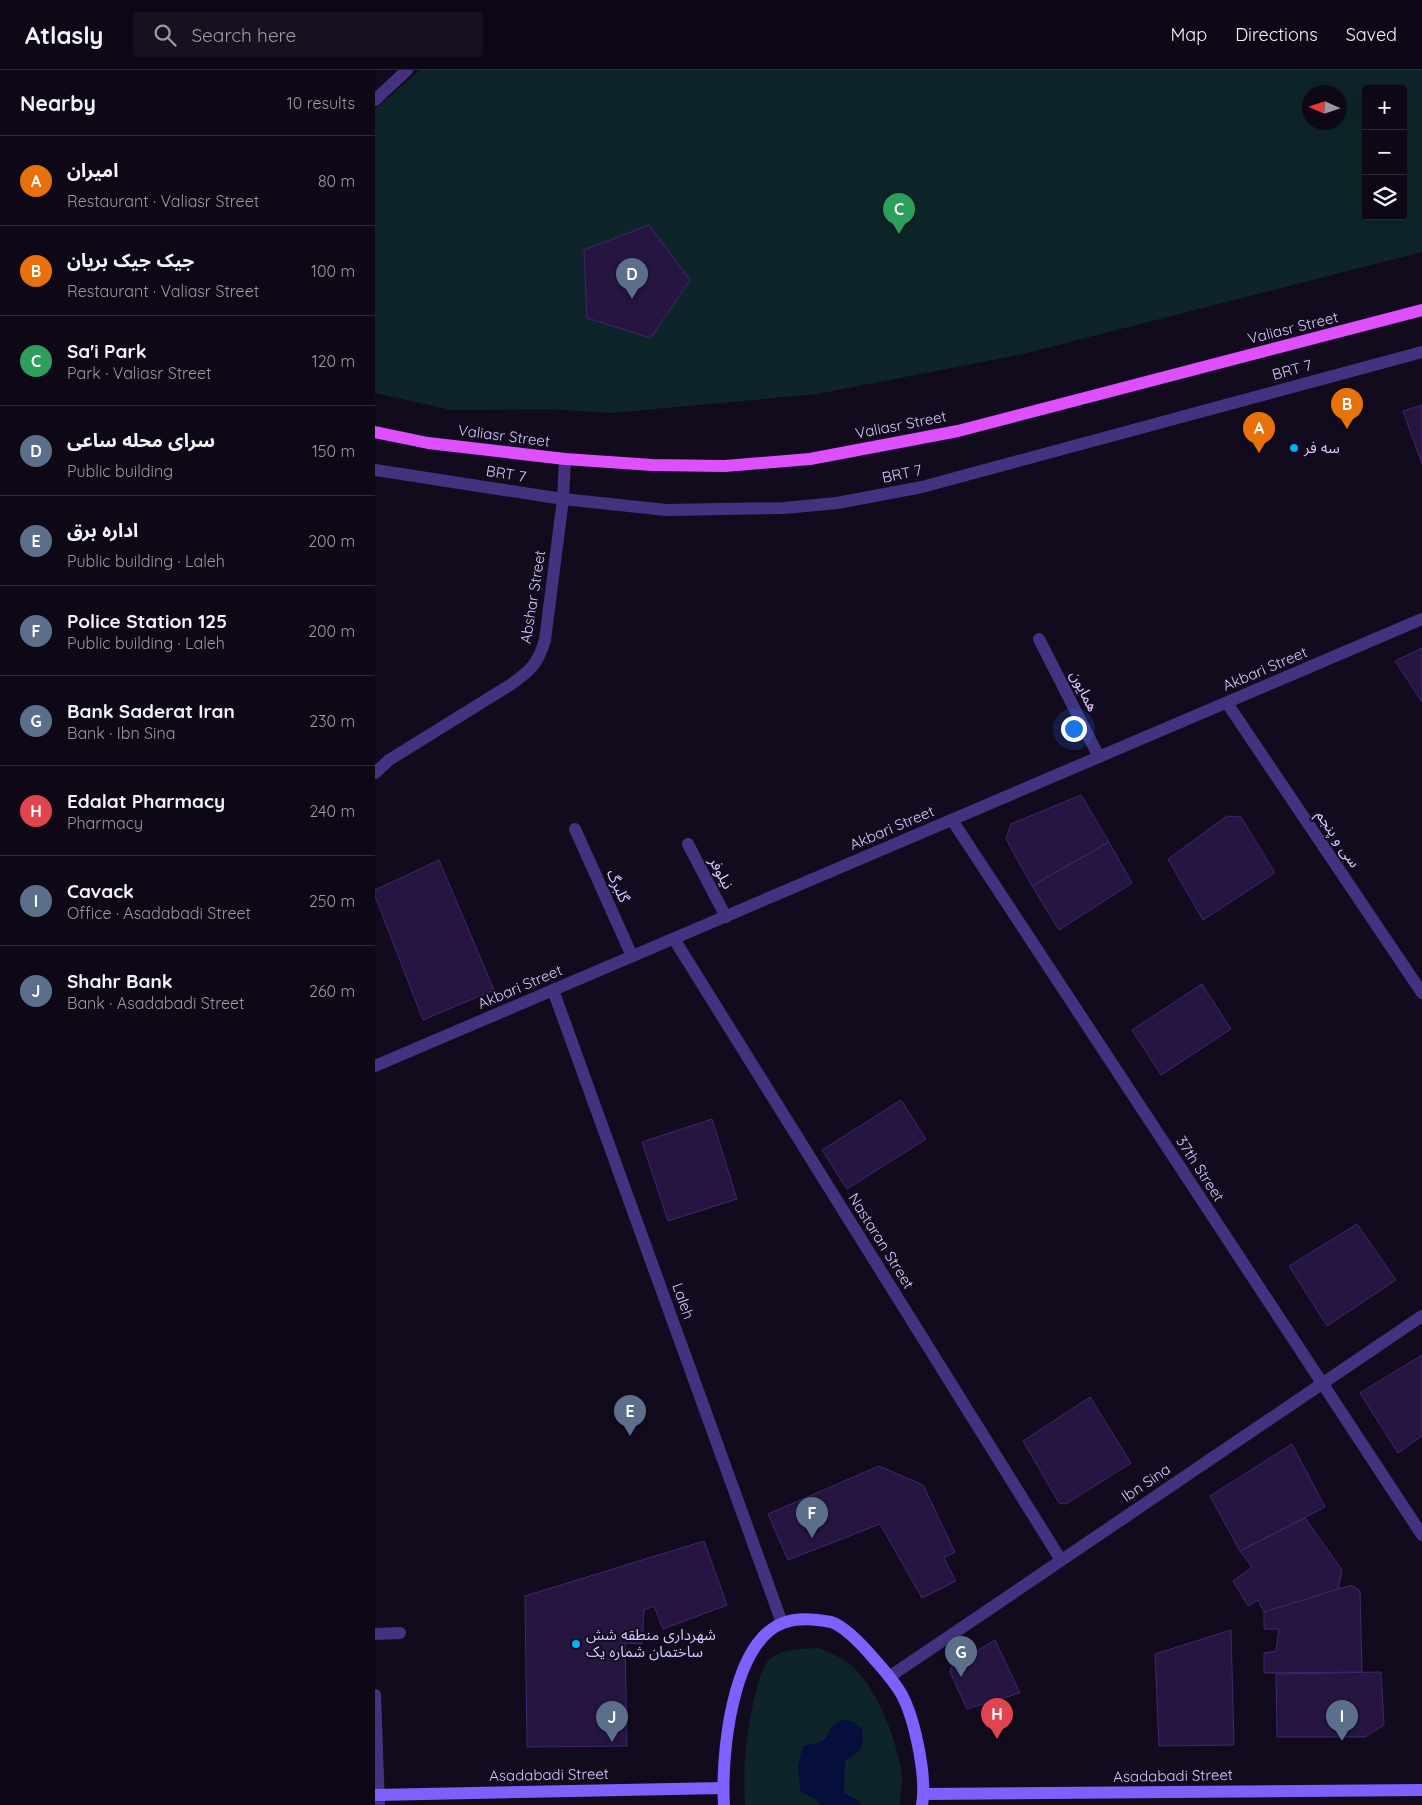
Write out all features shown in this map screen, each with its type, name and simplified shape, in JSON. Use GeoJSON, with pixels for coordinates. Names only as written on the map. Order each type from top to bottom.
{"type":"FeatureCollection","features":[{"type":"Feature","properties":{"kind":"main road","name":"Valiasr Street"},"geometry":{"type":"LineString","coordinates":[[375,432],[428,443],[565,459],[652,465],[716,466],[809,460],[958,430],[1422,310]]}},
{"type":"Feature","properties":{"kind":"main road"},"geometry":{"type":"LineString","coordinates":[[724,1805],[723,1788],[730,1716],[740,1677],[752,1650],[764,1635],[782,1623],[807,1618],[833,1623],[857,1639],[902,1695],[916,1733],[923,1800]]}},
{"type":"Feature","properties":{"kind":"main road","name":"Asadabadi Street"},"geometry":{"type":"LineString","coordinates":[[378,1799],[723,1788]]}},
{"type":"Feature","properties":{"kind":"main road","name":"Asadabadi Street"},"geometry":{"type":"LineString","coordinates":[[923,1800],[1422,1790]]}},
{"type":"Feature","properties":{"kind":"street"},"geometry":{"type":"LineString","coordinates":[[375,100],[407,70]]}},
{"type":"Feature","properties":{"kind":"street","name":"BRT 7"},"geometry":{"type":"LineString","coordinates":[[375,470],[563,499],[666,510],[785,508],[837,503],[922,487],[1422,352]]}},
{"type":"Feature","properties":{"kind":"street","name":"Abshar Street"},"geometry":{"type":"LineString","coordinates":[[375,773],[389,760],[510,685],[528,672],[540,657],[545,640],[563,499],[565,459]]}},
{"type":"Feature","properties":{"kind":"street","name":"Akbari Street"},"geometry":{"type":"LineString","coordinates":[[375,1066],[1422,619]]}},
{"type":"Feature","properties":{"kind":"street","name":"همایون"},"geometry":{"type":"LineString","coordinates":[[1039,639],[1099,757]]}},
{"type":"Feature","properties":{"kind":"street","name":"سی و پنجم"},"geometry":{"type":"LineString","coordinates":[[1227,703],[1422,993]]}},
{"type":"Feature","properties":{"kind":"street","name":"37th Street"},"geometry":{"type":"LineString","coordinates":[[952,820],[1422,1535]]}},
{"type":"Feature","properties":{"kind":"street","name":"گلبرگ"},"geometry":{"type":"LineString","coordinates":[[575,829],[632,956]]}},
{"type":"Feature","properties":{"kind":"street","name":"نیلوفر"},"geometry":{"type":"LineString","coordinates":[[687,844],[726,916]]}},
{"type":"Feature","properties":{"kind":"street","name":"Nastaran Street"},"geometry":{"type":"LineString","coordinates":[[674,939],[1061,1560]]}},
{"type":"Feature","properties":{"kind":"street","name":"Laleh"},"geometry":{"type":"LineString","coordinates":[[553,990],[782,1623]]}},
{"type":"Feature","properties":{"kind":"street","name":"Ibn Sina"},"geometry":{"type":"LineString","coordinates":[[889,1677],[1422,1316]]}},
{"type":"Feature","properties":{"kind":"street"},"geometry":{"type":"LineString","coordinates":[[375,1634],[400,1633]]}},
{"type":"Feature","properties":{"kind":"street"},"geometry":{"type":"LineString","coordinates":[[375,1695],[378,1799]]}},
{"type":"Feature","properties":{"kind":"green space"},"geometry":{"type":"Polygon","coordinates":[[[420,70],[1422,70],[1422,252],[1023,354],[817,394],[611,413],[547,409],[451,410],[375,393],[375,109],[420,70]]]}},
{"type":"Feature","properties":{"kind":"green space"},"geometry":{"type":"Polygon","coordinates":[[[819,1648],[850,1664],[866,1682],[880,1706],[892,1734],[900,1761],[902,1778],[900,1805],[745,1805],[744,1770],[748,1736],[756,1691],[765,1666],[770,1659],[781,1653],[819,1648]]]}},
{"type":"Feature","properties":{"kind":"shaded area"},"geometry":{"type":"Polygon","coordinates":[[[842,1720],[853,1721],[862,1729],[863,1741],[861,1748],[845,1761],[844,1793],[859,1801],[862,1805],[820,1805],[815,1799],[800,1791],[798,1766],[803,1746],[818,1743],[826,1738],[831,1727],[842,1720]]]}},
{"type":"Feature","properties":{"kind":"building"},"geometry":{"type":"Polygon","coordinates":[[[649,225],[690,280],[651,338],[587,318],[584,250],[649,225]]]}},
{"type":"Feature","properties":{"kind":"building"},"geometry":{"type":"Polygon","coordinates":[[[1422,405],[1422,464],[1403,411],[1422,405]]]}},
{"type":"Feature","properties":{"kind":"building"},"geometry":{"type":"Polygon","coordinates":[[[1422,648],[1422,702],[1395,661],[1422,648]]]}},
{"type":"Feature","properties":{"kind":"building"},"geometry":{"type":"Polygon","coordinates":[[[1081,795],[1109,842],[1032,886],[1006,839],[1011,824],[1081,795]]]}},
{"type":"Feature","properties":{"kind":"building"},"geometry":{"type":"Polygon","coordinates":[[[1227,816],[1241,817],[1275,873],[1203,920],[1168,859],[1227,816]]]}},
{"type":"Feature","properties":{"kind":"building"},"geometry":{"type":"Polygon","coordinates":[[[1109,842],[1132,883],[1059,930],[1032,886],[1109,842]]]}},
{"type":"Feature","properties":{"kind":"building"},"geometry":{"type":"Polygon","coordinates":[[[439,860],[494,990],[423,1020],[375,896],[375,890],[439,860]]]}},
{"type":"Feature","properties":{"kind":"building"},"geometry":{"type":"Polygon","coordinates":[[[1202,984],[1231,1029],[1161,1075],[1132,1030],[1202,984]]]}},
{"type":"Feature","properties":{"kind":"building"},"geometry":{"type":"Polygon","coordinates":[[[901,1100],[926,1139],[847,1189],[822,1150],[901,1100]]]}},
{"type":"Feature","properties":{"kind":"building"},"geometry":{"type":"Polygon","coordinates":[[[712,1119],[737,1199],[668,1221],[642,1142],[712,1119]]]}},
{"type":"Feature","properties":{"kind":"building"},"geometry":{"type":"Polygon","coordinates":[[[1357,1224],[1396,1280],[1327,1326],[1289,1266],[1357,1224]]]}},
{"type":"Feature","properties":{"kind":"building"},"geometry":{"type":"Polygon","coordinates":[[[1422,1355],[1422,1436],[1398,1453],[1360,1393],[1422,1355]]]}},
{"type":"Feature","properties":{"kind":"building"},"geometry":{"type":"Polygon","coordinates":[[[1090,1397],[1131,1463],[1066,1504],[1059,1503],[1023,1441],[1090,1397]]]}},
{"type":"Feature","properties":{"kind":"building"},"geometry":{"type":"Polygon","coordinates":[[[1292,1444],[1325,1507],[1240,1551],[1210,1496],[1292,1444]]]}},
{"type":"Feature","properties":{"kind":"building"},"geometry":{"type":"Polygon","coordinates":[[[879,1466],[923,1485],[955,1552],[944,1558],[956,1581],[922,1598],[880,1524],[788,1560],[768,1514],[879,1466]]]}},
{"type":"Feature","properties":{"kind":"building"},"geometry":{"type":"Polygon","coordinates":[[[1305,1518],[1342,1570],[1338,1590],[1264,1612],[1258,1600],[1248,1606],[1233,1581],[1252,1567],[1240,1551],[1305,1518]]]}},
{"type":"Feature","properties":{"kind":"building","name":"شهرداری منطقه شش ساختمان شماره یک"},"geometry":{"type":"Polygon","coordinates":[[[704,1541],[727,1605],[663,1629],[654,1606],[644,1610],[642,1644],[625,1643],[627,1746],[527,1747],[525,1596],[704,1541]]]}},
{"type":"Feature","properties":{"kind":"building"},"geometry":{"type":"Polygon","coordinates":[[[1352,1585],[1360,1591],[1362,1672],[1264,1673],[1264,1653],[1276,1651],[1279,1629],[1264,1629],[1264,1612],[1352,1585]]]}},
{"type":"Feature","properties":{"kind":"building"},"geometry":{"type":"Polygon","coordinates":[[[1231,1630],[1234,1745],[1159,1746],[1155,1654],[1231,1630]]]}},
{"type":"Feature","properties":{"kind":"building"},"geometry":{"type":"Polygon","coordinates":[[[995,1640],[1020,1693],[967,1709],[950,1672],[952,1666],[995,1640]]]}},
{"type":"Feature","properties":{"kind":"building"},"geometry":{"type":"Polygon","coordinates":[[[1381,1672],[1384,1725],[1365,1737],[1277,1737],[1276,1674],[1381,1672]]]}},
{"type":"Feature","properties":{"kind":"place","name":"Sa'i Park"},"geometry":{"type":"Point","coordinates":[899,234]}},
{"type":"Feature","properties":{"kind":"place","name":"سرای محله ساعی"},"geometry":{"type":"Point","coordinates":[632,299]}},
{"type":"Feature","properties":{"kind":"place","name":"جیک جیک بریان"},"geometry":{"type":"Point","coordinates":[1347,429]}},
{"type":"Feature","properties":{"kind":"place","name":"سه فر"},"geometry":{"type":"Point","coordinates":[1294,448]}},
{"type":"Feature","properties":{"kind":"place","name":"امیران"},"geometry":{"type":"Point","coordinates":[1259,453]}},
{"type":"Feature","properties":{"kind":"place","name":"اداره برق"},"geometry":{"type":"Point","coordinates":[630,1436]}},
{"type":"Feature","properties":{"kind":"place","name":"Police Station 125"},"geometry":{"type":"Point","coordinates":[812,1538]}},
{"type":"Feature","properties":{"kind":"place","name":"شهرداری منطقه شش ساختمان شماره یک"},"geometry":{"type":"Point","coordinates":[576,1644]}},
{"type":"Feature","properties":{"kind":"place","name":"Bank Saderat Iran"},"geometry":{"type":"Point","coordinates":[961,1677]}},
{"type":"Feature","properties":{"kind":"place","name":"Edalat Pharmacy"},"geometry":{"type":"Point","coordinates":[997,1739]}},
{"type":"Feature","properties":{"kind":"place","name":"Cavack"},"geometry":{"type":"Point","coordinates":[1342,1741]}},
{"type":"Feature","properties":{"kind":"place","name":"Shahr Bank"},"geometry":{"type":"Point","coordinates":[612,1742]}}]}
